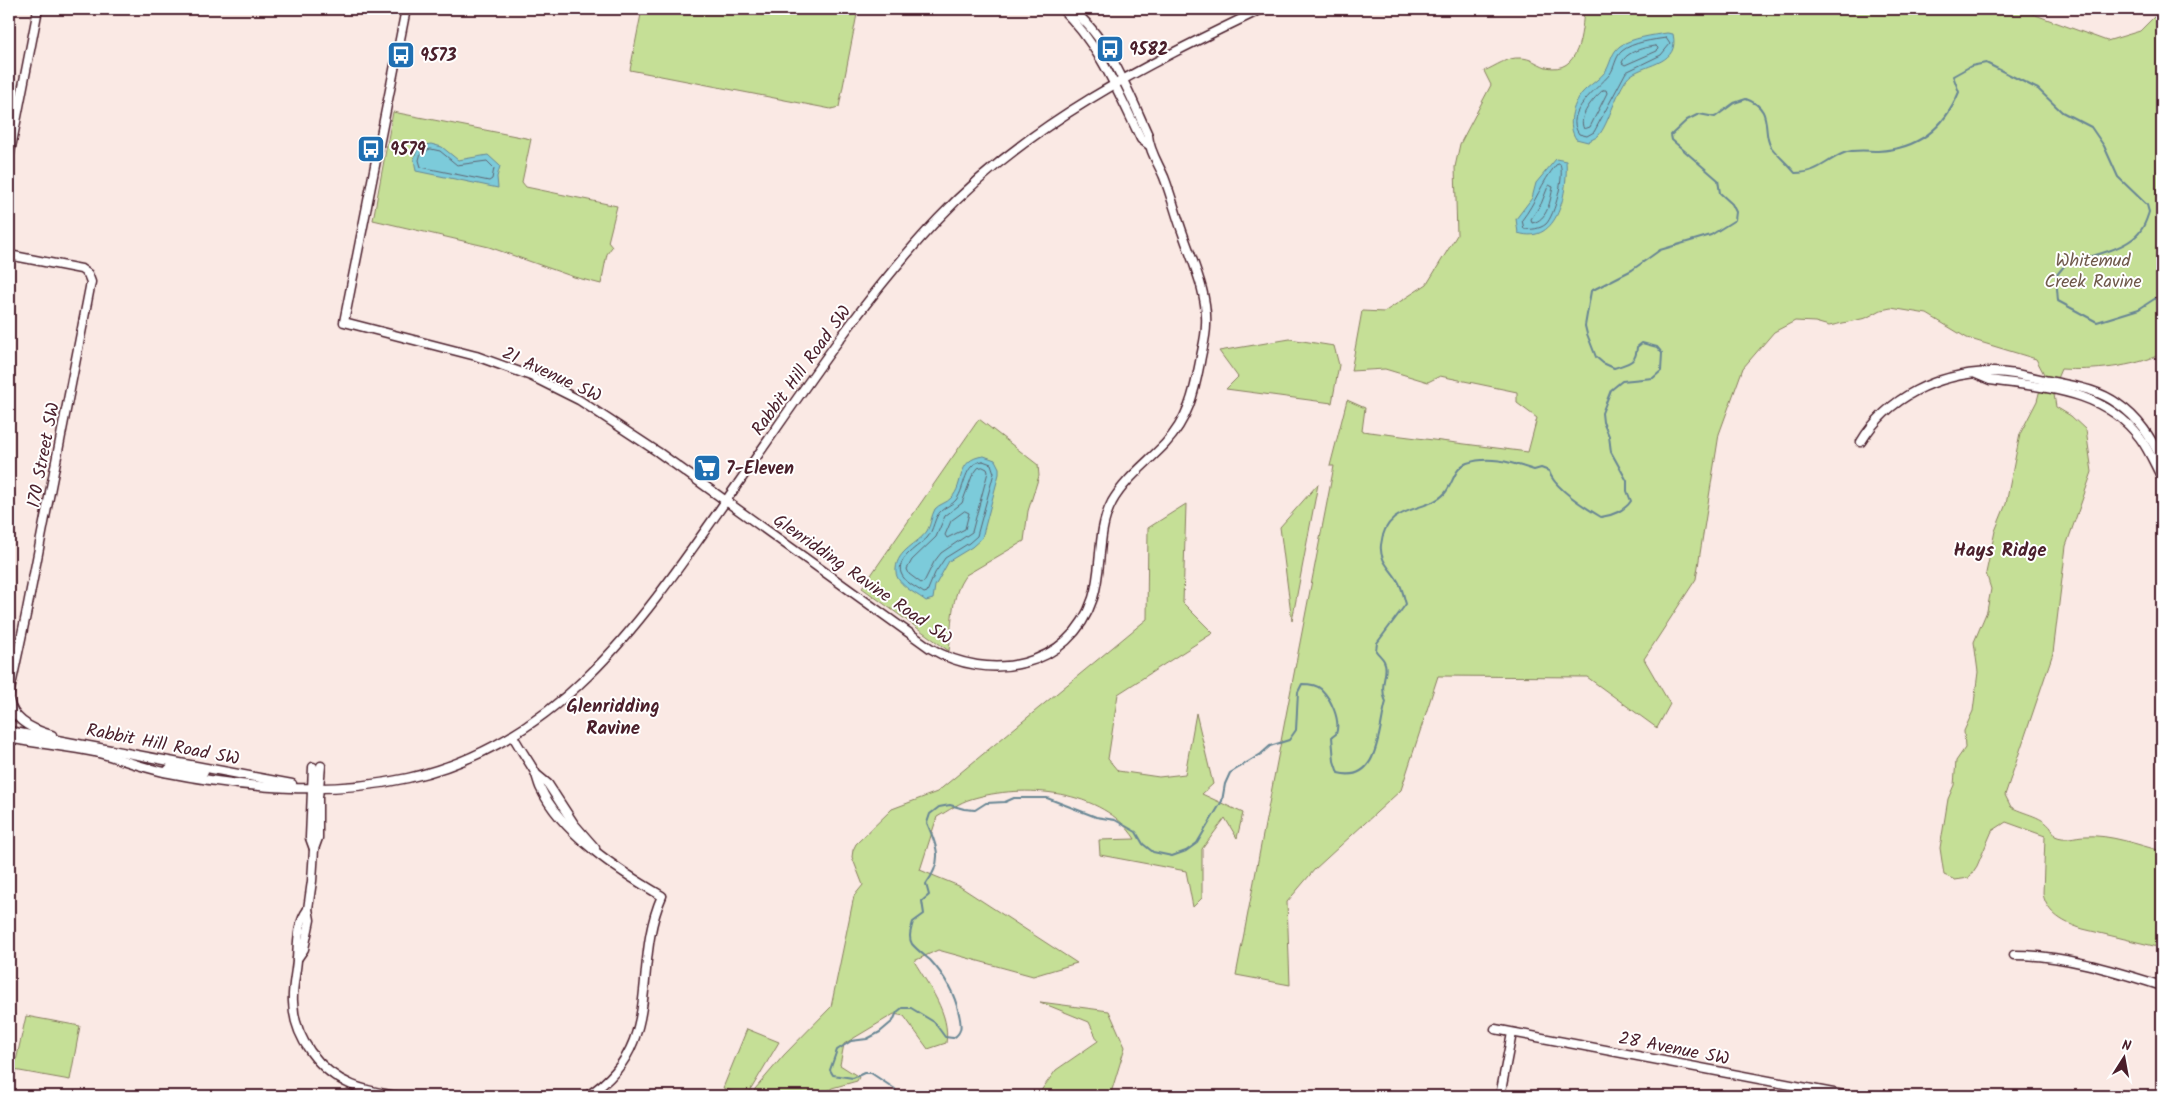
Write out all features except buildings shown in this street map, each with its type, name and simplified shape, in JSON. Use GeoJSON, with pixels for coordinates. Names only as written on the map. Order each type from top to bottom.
{"type":"FeatureCollection","features":[{"type":"Feature","properties":{"kind":"street"},"geometry":{"type":"LineString","coordinates":[[9,158],[38,9]]}},
{"type":"Feature","properties":{"kind":"street","name":"21 Avenue SW"},"geometry":{"type":"LineString","coordinates":[[406,9],[344,322],[455,349],[531,376],[605,416],[726,500]]}},
{"type":"Feature","properties":{"kind":"street"},"geometry":{"type":"LineString","coordinates":[[1062,9],[1083,32],[1114,84],[1141,139],[1149,145]]}},
{"type":"Feature","properties":{"kind":"street"},"geometry":{"type":"LineString","coordinates":[[1071,9],[1084,20],[1100,41],[1122,80],[1148,135],[1149,145]]}},
{"type":"Feature","properties":{"kind":"street","name":"Rabbit Hill Road SW"},"geometry":{"type":"LineString","coordinates":[[9,738],[88,751],[166,772],[230,783],[320,788],[374,785],[410,777],[462,760],[513,736],[574,691],[629,633],[892,269],[941,216],[1013,150],[1070,110],[1114,84],[1262,9]]}},
{"type":"Feature","properties":{"kind":"street","name":"Glenridding Ravine Road SW"},"geometry":{"type":"LineString","coordinates":[[726,500],[930,648],[954,660],[986,666],[1013,665],[1041,656],[1059,646],[1074,630],[1089,607],[1097,581],[1105,519],[1112,502],[1127,481],[1172,436],[1188,412],[1206,334],[1206,308],[1200,284],[1164,178],[1149,145]]}},
{"type":"Feature","properties":{"kind":"street","name":"170 Street SW"},"geometry":{"type":"LineString","coordinates":[[9,255],[81,269],[91,278],[91,287],[9,695]]}},
{"type":"Feature","properties":{"kind":"street"},"geometry":{"type":"LineString","coordinates":[[1861,442],[1881,416],[1908,395],[1944,379],[1988,372],[2070,385],[2104,396],[2119,404],[2138,421],[2162,460]]}},
{"type":"Feature","properties":{"kind":"street"},"geometry":{"type":"LineString","coordinates":[[1976,374],[1990,380],[2082,395],[2104,405],[2120,416],[2139,437],[2162,478]]}},
{"type":"Feature","properties":{"kind":"street"},"geometry":{"type":"LineString","coordinates":[[9,700],[14,714],[28,726],[46,734],[81,743]]}},
{"type":"Feature","properties":{"kind":"street","name":"Rabbit Hill Road SW"},"geometry":{"type":"LineString","coordinates":[[9,731],[81,743],[311,788]]}},
{"type":"Feature","properties":{"kind":"street"},"geometry":{"type":"LineString","coordinates":[[513,736],[536,774],[540,787],[584,844],[624,873],[662,896],[650,932],[642,1011],[638,1031],[629,1051],[617,1069],[586,1096]]}},
{"type":"Feature","properties":{"kind":"street"},"geometry":{"type":"LineString","coordinates":[[314,849],[310,838],[311,788],[317,766],[320,788],[318,798],[318,838],[314,849],[308,909],[302,917],[296,946],[297,959],[292,992],[297,1027],[309,1049],[324,1067],[343,1080],[360,1088],[396,1096]]}},
{"type":"Feature","properties":{"kind":"street"},"geometry":{"type":"LineString","coordinates":[[166,772],[171,767],[226,776],[240,774]]}},
{"type":"Feature","properties":{"kind":"street"},"geometry":{"type":"LineString","coordinates":[[2014,955],[2032,955],[2076,962],[2162,986]]}},
{"type":"Feature","properties":{"kind":"street","name":"28 Avenue SW"},"geometry":{"type":"LineString","coordinates":[[1495,1029],[1848,1096]]}},
{"type":"Feature","properties":{"kind":"street"},"geometry":{"type":"LineString","coordinates":[[1500,1096],[1512,1032]]}},
{"type":"Feature","properties":{"kind":"green space"},"geometry":{"type":"Polygon","coordinates":[[[642,9],[858,9],[839,107],[831,109],[630,70],[642,9]]]}},
{"type":"Feature","properties":{"kind":"green space","name":"Whitemud Creek Ravine"},"geometry":{"type":"Polygon","coordinates":[[[1584,9],[2019,9],[2107,41],[2140,31],[2162,9],[2162,354],[2138,362],[2113,367],[2061,369],[2053,388],[2056,407],[2071,416],[2086,430],[2092,472],[2066,546],[2053,653],[2005,795],[2011,807],[2042,820],[2048,824],[2055,836],[2066,838],[2081,836],[2104,837],[2124,840],[2162,851],[2162,948],[2083,929],[2057,917],[2048,907],[2043,894],[2045,836],[2006,822],[1992,831],[1977,866],[1969,878],[1955,880],[1944,875],[1940,848],[1948,799],[1954,785],[1956,761],[1965,748],[1964,731],[1973,711],[1978,672],[1974,642],[1987,611],[1991,589],[1986,573],[1995,531],[2006,504],[2020,434],[2037,401],[2044,374],[2036,359],[1967,338],[1927,314],[1891,308],[1881,310],[1866,318],[1829,326],[1815,322],[1795,321],[1774,332],[1743,368],[1719,434],[1696,579],[1644,659],[1670,704],[1657,728],[1587,677],[1438,676],[1401,790],[1315,869],[1287,902],[1290,985],[1236,975],[1334,466],[1330,466],[1347,400],[1365,408],[1362,431],[1528,452],[1537,418],[1517,403],[1517,392],[1440,376],[1428,382],[1385,369],[1351,371],[1362,311],[1384,312],[1427,284],[1457,235],[1455,167],[1460,144],[1491,85],[1484,71],[1506,60],[1515,58],[1524,58],[1546,67],[1557,68],[1566,65],[1577,50],[1584,9]]]}},
{"type":"Feature","properties":{"kind":"green space"},"geometry":{"type":"Polygon","coordinates":[[[393,112],[531,139],[522,182],[526,187],[617,206],[608,242],[612,247],[607,254],[601,284],[574,277],[489,247],[373,220],[393,112]]]}},
{"type":"Feature","properties":{"kind":"green space"},"geometry":{"type":"Polygon","coordinates":[[[1290,339],[1334,346],[1339,365],[1332,403],[1226,389],[1238,377],[1219,351],[1290,339]]]}},
{"type":"Feature","properties":{"kind":"green space"},"geometry":{"type":"Polygon","coordinates":[[[979,419],[1038,465],[1039,476],[1028,511],[1024,541],[966,575],[961,583],[954,602],[949,651],[862,588],[979,419]]]}},
{"type":"Feature","properties":{"kind":"green space"},"geometry":{"type":"Polygon","coordinates":[[[1318,484],[1292,621],[1280,527],[1318,484]]]}},
{"type":"Feature","properties":{"kind":"green space"},"geometry":{"type":"Polygon","coordinates":[[[1186,504],[1183,603],[1213,633],[1118,694],[1108,759],[1118,771],[1159,777],[1185,774],[1196,713],[1213,784],[1202,794],[1243,813],[1237,838],[1225,818],[1202,849],[1202,898],[1193,907],[1186,871],[1100,855],[1099,840],[1135,839],[1121,822],[1103,809],[1083,800],[1037,791],[1014,791],[992,794],[963,802],[937,817],[920,870],[959,886],[1077,963],[1033,976],[938,950],[914,961],[932,990],[942,1011],[947,1032],[946,1043],[928,1049],[904,1016],[894,1014],[844,1044],[840,1065],[859,1077],[857,1081],[832,1088],[820,1096],[753,1096],[755,1089],[784,1055],[831,1007],[854,896],[863,885],[852,857],[856,844],[892,809],[937,792],[1147,619],[1148,528],[1186,504]]]}},
{"type":"Feature","properties":{"kind":"green space"},"geometry":{"type":"Polygon","coordinates":[[[1040,1002],[1109,1011],[1125,1047],[1111,1093],[1103,1096],[1037,1096],[1056,1070],[1098,1041],[1089,1022],[1040,1002]]]}},
{"type":"Feature","properties":{"kind":"green space"},"geometry":{"type":"Polygon","coordinates":[[[26,1016],[80,1026],[70,1080],[14,1070],[26,1016]]]}},
{"type":"Feature","properties":{"kind":"green space"},"geometry":{"type":"Polygon","coordinates":[[[747,1029],[779,1042],[747,1096],[745,1096],[723,1088],[747,1029]]]}},
{"type":"Feature","properties":{"kind":"water"},"geometry":{"type":"Polygon","coordinates":[[[1667,33],[1673,34],[1674,44],[1672,51],[1667,57],[1638,71],[1626,80],[1598,136],[1588,142],[1576,139],[1571,122],[1573,110],[1582,93],[1607,69],[1617,48],[1636,39],[1667,33]]]}},
{"type":"Feature","properties":{"kind":"water"},"geometry":{"type":"Polygon","coordinates":[[[431,144],[442,147],[458,160],[488,155],[500,166],[497,177],[498,188],[416,171],[414,159],[417,150],[424,145],[431,144]]]}},
{"type":"Feature","properties":{"kind":"water"},"geometry":{"type":"Polygon","coordinates":[[[1556,159],[1566,161],[1563,200],[1558,212],[1552,223],[1543,231],[1532,235],[1518,233],[1516,219],[1532,198],[1536,183],[1556,159]]]}},
{"type":"Feature","properties":{"kind":"water"},"geometry":{"type":"Polygon","coordinates":[[[984,456],[995,460],[999,468],[999,474],[982,538],[972,547],[949,561],[935,586],[933,599],[926,601],[906,588],[898,579],[896,574],[897,562],[904,552],[927,531],[935,509],[949,500],[955,493],[962,473],[969,462],[984,456]]]}},
{"type":"Feature","properties":{"kind":"waterway"},"geometry":{"type":"LineString","coordinates":[[897,1096],[895,1089],[871,1073],[864,1073],[853,1078],[833,1075],[830,1070],[837,1050],[851,1041],[867,1039],[880,1032],[893,1021],[897,1012],[902,1008],[911,1008],[934,1022],[945,1037],[953,1038],[960,1031],[957,1007],[948,986],[940,972],[912,944],[910,939],[913,922],[924,914],[922,901],[929,895],[926,884],[937,861],[936,847],[927,823],[930,814],[939,807],[950,805],[975,810],[986,803],[1005,802],[1014,798],[1047,798],[1096,817],[1115,820],[1136,832],[1143,844],[1153,852],[1172,856],[1186,851],[1197,843],[1222,801],[1225,784],[1230,773],[1261,754],[1270,746],[1289,740],[1296,730],[1298,692],[1302,684],[1319,687],[1325,693],[1334,710],[1337,728],[1336,734],[1332,737],[1334,761],[1338,773],[1352,774],[1362,770],[1370,762],[1375,751],[1386,702],[1383,690],[1386,670],[1383,659],[1376,651],[1377,643],[1406,604],[1400,585],[1382,557],[1381,545],[1384,532],[1390,522],[1399,515],[1438,499],[1445,493],[1456,472],[1463,465],[1484,460],[1501,461],[1534,470],[1541,468],[1549,471],[1563,490],[1601,517],[1618,512],[1631,501],[1627,491],[1627,481],[1611,452],[1609,436],[1603,422],[1602,413],[1611,390],[1622,381],[1653,378],[1661,371],[1662,353],[1657,347],[1642,343],[1637,347],[1633,360],[1614,368],[1596,357],[1585,326],[1591,291],[1632,270],[1660,250],[1711,235],[1735,220],[1736,212],[1732,204],[1720,193],[1718,180],[1672,140],[1671,135],[1687,120],[1699,114],[1715,117],[1734,103],[1746,99],[1761,108],[1766,121],[1768,141],[1771,147],[1795,173],[1810,171],[1848,152],[1892,149],[1905,146],[1928,135],[1946,117],[1959,92],[1953,76],[1971,66],[1986,63],[2038,89],[2062,112],[2091,127],[2104,146],[2118,177],[2147,205],[2149,212],[2144,226],[2128,242],[2108,251],[2069,260],[2056,276],[2058,301],[2097,322],[2139,309],[2162,294]]}},
{"type":"Feature","properties":{"kind":"place","name":"9582"},"geometry":{"type":"Point","coordinates":[1110,49]}},
{"type":"Feature","properties":{"kind":"place","name":"9573"},"geometry":{"type":"Point","coordinates":[401,55]}},
{"type":"Feature","properties":{"kind":"place","name":"9579"},"geometry":{"type":"Point","coordinates":[371,149]}},
{"type":"Feature","properties":{"kind":"place","name":"7-Eleven"},"geometry":{"type":"Point","coordinates":[707,468]}},
{"type":"Feature","properties":{"kind":"district","name":"Hays Ridge"},"geometry":{"type":"Point","coordinates":[2000,549]}},
{"type":"Feature","properties":{"kind":"district","name":"Glenridding Ravine"},"geometry":{"type":"Point","coordinates":[613,716]}}]}
